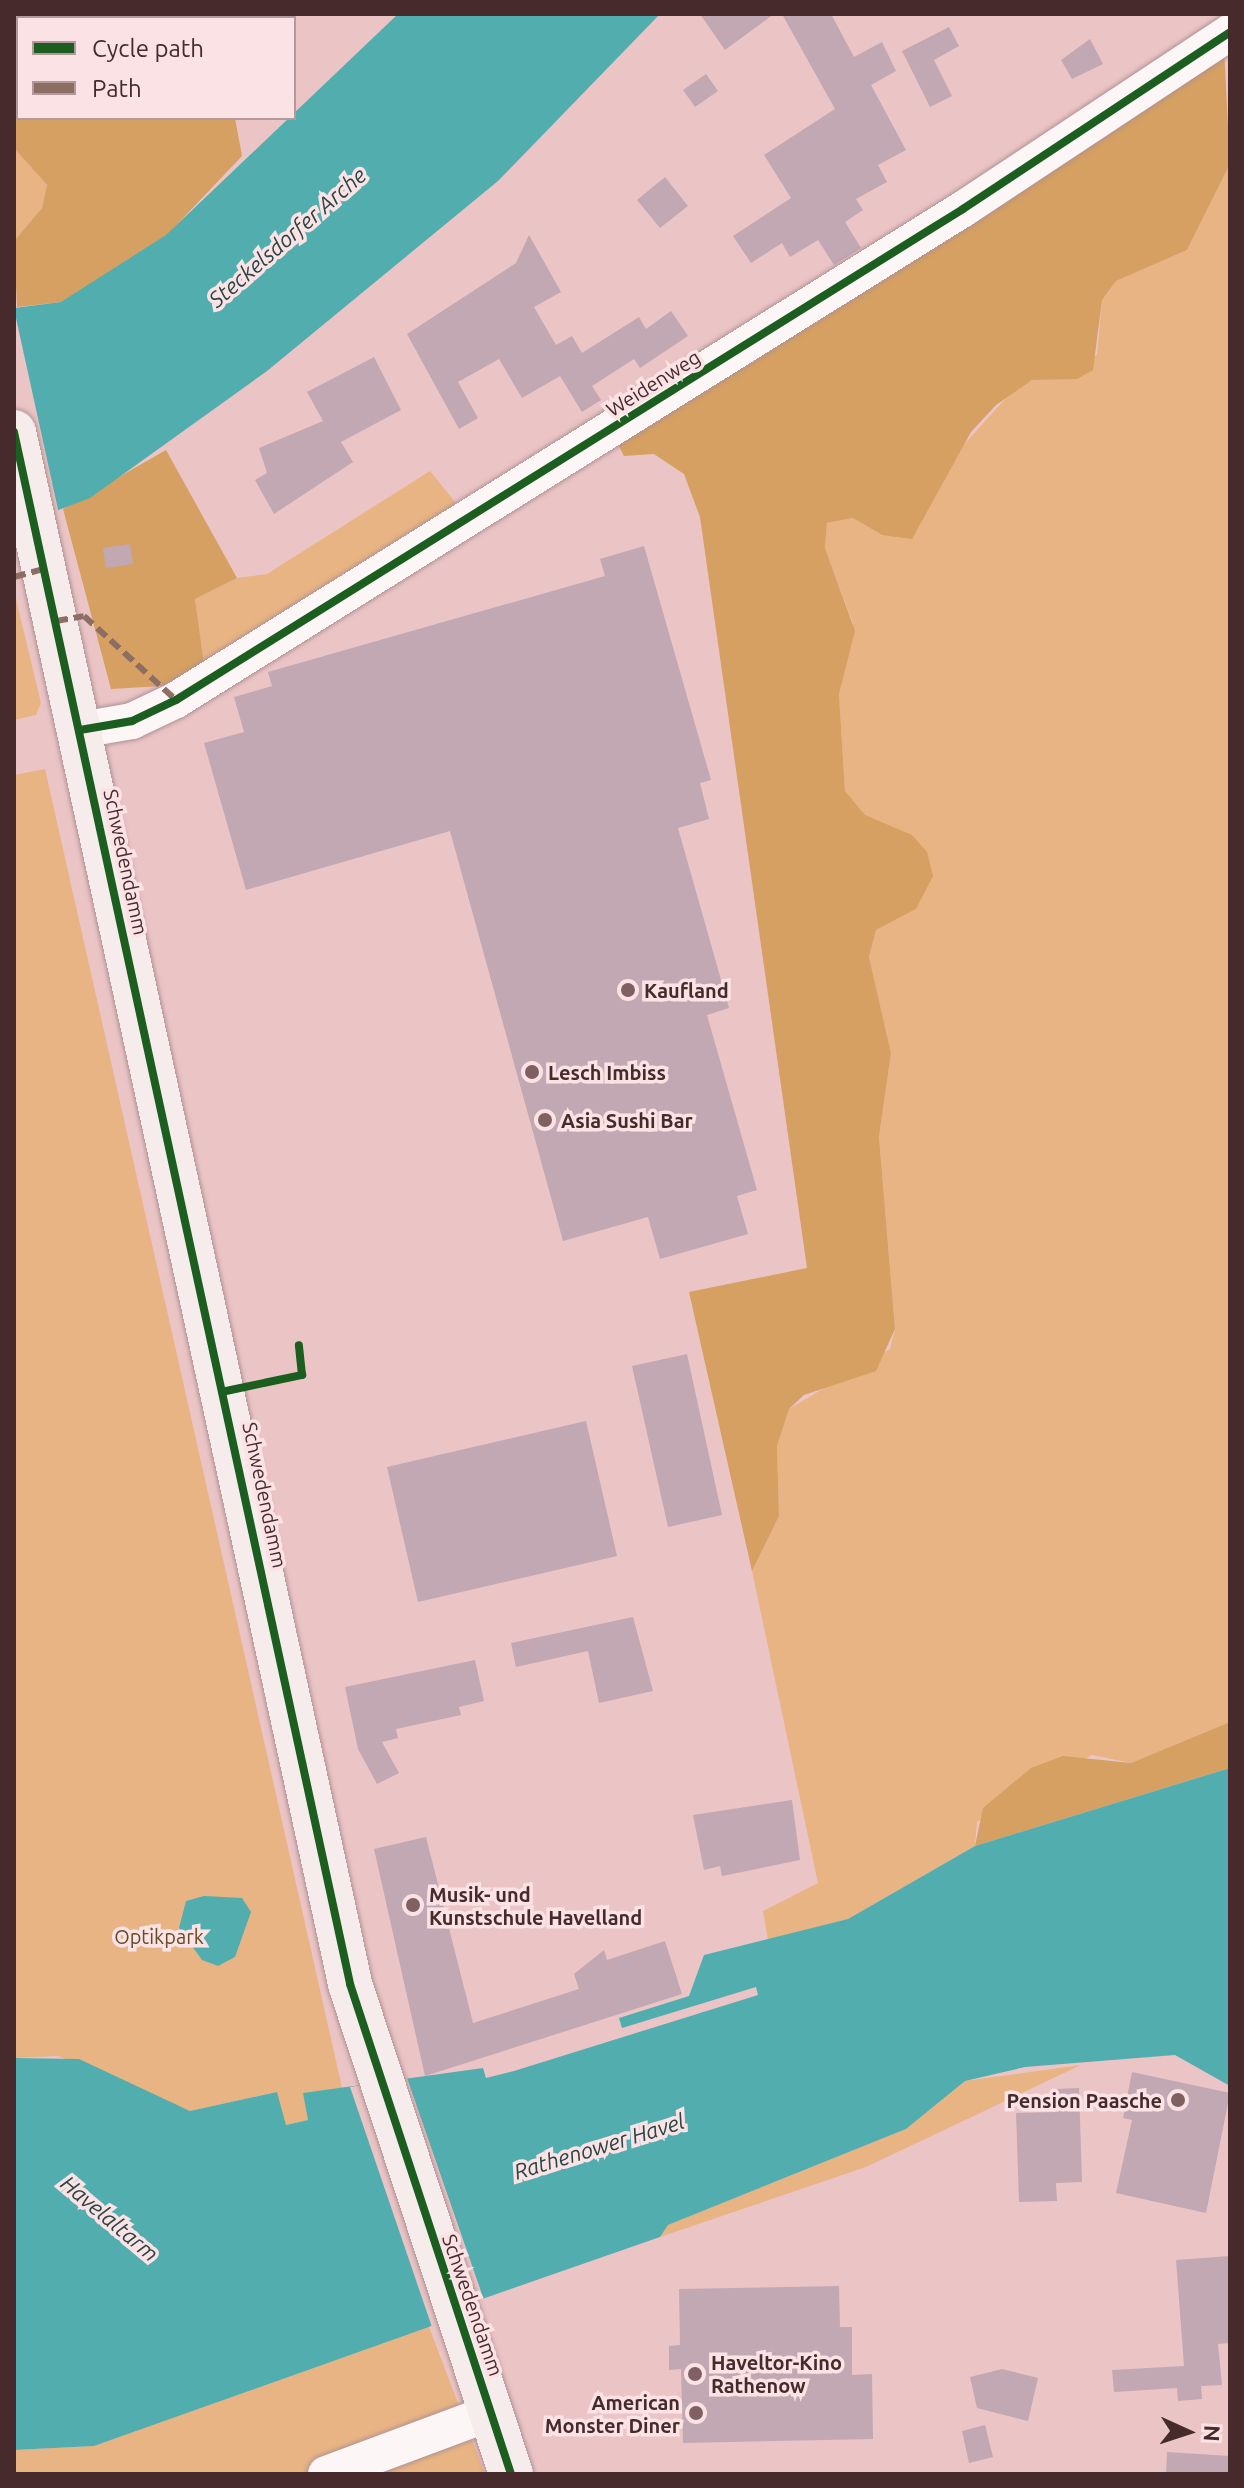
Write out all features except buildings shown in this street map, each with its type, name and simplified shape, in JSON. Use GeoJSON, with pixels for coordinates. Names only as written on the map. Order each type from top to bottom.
{"type":"FeatureCollection","features":[{"type":"Feature","properties":{"kind":"main road","name":"Schwedendamm"},"geometry":{"type":"LineString","coordinates":[[14,432],[369,2056],[469,2341],[511,2474]]}},
{"type":"Feature","properties":{"kind":"street","name":"Weidenweg"},"geometry":{"type":"LineString","coordinates":[[80,730],[132,721],[176,700],[963,209],[1230,32]]}},
{"type":"Feature","properties":{"kind":"street"},"geometry":{"type":"LineString","coordinates":[[326,2474],[493,2412]]}},
{"type":"Feature","properties":{"kind":"green space"},"geometry":{"type":"Polygon","coordinates":[[[14,148],[47,185],[42,208],[14,241],[14,148]]]}},
{"type":"Feature","properties":{"kind":"green space"},"geometry":{"type":"Polygon","coordinates":[[[1230,164],[1230,1722],[1131,1763],[1092,1755],[977,1822],[975,1846],[848,1919],[768,1940],[763,1911],[818,1883],[752,1571],[779,1516],[777,1446],[789,1409],[890,1349],[895,1329],[879,1135],[891,1053],[869,957],[876,930],[916,909],[845,791],[839,694],[853,624],[825,548],[827,523],[853,518],[882,535],[1016,387],[1097,355],[1102,300],[1116,281],[1187,250],[1230,164]]]}},
{"type":"Feature","properties":{"kind":"green space"},"geometry":{"type":"Polygon","coordinates":[[[430,471],[460,508],[204,664],[195,599],[237,578],[267,574],[430,471]]]}},
{"type":"Feature","properties":{"kind":"green space"},"geometry":{"type":"Polygon","coordinates":[[[14,591],[41,703],[36,715],[14,720],[14,591]]]}},
{"type":"Feature","properties":{"kind":"green space","name":"Optikpark"},"geometry":{"type":"Polygon","coordinates":[[[45,769],[343,2092],[304,2093],[309,2120],[285,2125],[276,2092],[190,2111],[58,2056],[14,2058],[14,775],[45,769]]]}},
{"type":"Feature","properties":{"kind":"green space"},"geometry":{"type":"Polygon","coordinates":[[[1081,2065],[866,2167],[660,2237],[668,2225],[906,2129],[965,2081],[1081,2065]]]}},
{"type":"Feature","properties":{"kind":"green space"},"geometry":{"type":"Polygon","coordinates":[[[429,2327],[485,2474],[14,2474],[14,2450],[94,2446],[429,2327]]]}},
{"type":"Feature","properties":{"kind":"shaded area"},"geometry":{"type":"Polygon","coordinates":[[[14,14],[216,14],[16,16],[16,120],[235,120],[242,156],[167,235],[112,275],[61,302],[17,307],[14,241],[42,208],[47,185],[14,148],[14,14]]]}},
{"type":"Feature","properties":{"kind":"shaded area"},"geometry":{"type":"Polygon","coordinates":[[[1224,48],[1230,164],[1187,250],[1116,281],[1102,300],[1093,370],[1077,379],[1032,380],[996,405],[971,432],[912,539],[882,535],[853,518],[827,523],[825,548],[855,631],[839,694],[845,791],[865,815],[912,835],[927,852],[933,876],[916,909],[876,930],[869,957],[891,1053],[879,1136],[895,1329],[876,1371],[804,1395],[789,1409],[777,1446],[779,1516],[752,1571],[689,1292],[807,1268],[700,517],[684,474],[654,454],[624,456],[615,439],[1224,48]]]}},
{"type":"Feature","properties":{"kind":"shaded area"},"geometry":{"type":"Polygon","coordinates":[[[166,450],[237,578],[195,599],[204,664],[162,686],[111,689],[63,509],[166,450]]]}},
{"type":"Feature","properties":{"kind":"shaded area"},"geometry":{"type":"Polygon","coordinates":[[[1230,1722],[1230,1768],[975,1846],[983,1808],[1031,1768],[1063,1756],[1131,1763],[1230,1722]]]}},
{"type":"Feature","properties":{"kind":"water","name":"Steckelsdorfer Arche"},"geometry":{"type":"Polygon","coordinates":[[[398,14],[660,14],[498,181],[267,371],[90,498],[14,527],[14,308],[61,302],[166,235],[287,120],[296,120],[296,111],[398,14]]]}},
{"type":"Feature","properties":{"kind":"water"},"geometry":{"type":"Polygon","coordinates":[[[1230,1768],[1230,2086],[1175,2055],[1025,2067],[965,2081],[906,2129],[668,2225],[660,2237],[485,2298],[429,2327],[94,2446],[14,2450],[14,2058],[79,2059],[190,2111],[277,2092],[286,2125],[308,2120],[303,2093],[483,2068],[486,2078],[758,1995],[756,1987],[622,2028],[619,2018],[689,1996],[704,1955],[848,1919],[975,1846],[1230,1768]]]}},
{"type":"Feature","properties":{"kind":"water"},"geometry":{"type":"Polygon","coordinates":[[[204,1896],[242,1898],[251,1912],[235,1957],[218,1966],[202,1960],[179,1928],[186,1901],[204,1896]]]}},
{"type":"Feature","properties":{"kind":"pier"},"geometry":{"type":"Polygon","coordinates":[[[14,309],[59,514],[14,531],[14,309]]]}},
{"type":"Feature","properties":{"kind":"pier"},"geometry":{"type":"Polygon","coordinates":[[[407,2078],[485,2303],[433,2330],[350,2087],[407,2078]]]}},
{"type":"Feature","properties":{"kind":"marked path"},"geometry":{"type":"LineString","coordinates":[[14,577],[44,569]]}},
{"type":"Feature","properties":{"kind":"marked path"},"geometry":{"type":"LineString","coordinates":[[56,621],[84,616],[176,700]]}},
{"type":"Feature","properties":{"kind":"cycle path"},"geometry":{"type":"LineString","coordinates":[[80,730],[132,721],[176,700],[963,209],[1230,32]]}},
{"type":"Feature","properties":{"kind":"cycle path"},"geometry":{"type":"LineString","coordinates":[[14,432],[350,1984],[511,2474]]}},
{"type":"Feature","properties":{"kind":"cycle path"},"geometry":{"type":"LineString","coordinates":[[226,1391],[302,1375],[299,1345]]}},
{"type":"Feature","properties":{"kind":"place","name":"Kaufland"},"geometry":{"type":"Point","coordinates":[628,990]}},
{"type":"Feature","properties":{"kind":"place","name":"Lesch Imbiss"},"geometry":{"type":"Point","coordinates":[532,1072]}},
{"type":"Feature","properties":{"kind":"place","name":"Asia Sushi Bar"},"geometry":{"type":"Point","coordinates":[545,1120]}},
{"type":"Feature","properties":{"kind":"place","name":"Musik- und Kunstschule Havelland"},"geometry":{"type":"Point","coordinates":[413,1905]}},
{"type":"Feature","properties":{"kind":"place","name":"Pension Paasche"},"geometry":{"type":"Point","coordinates":[1178,2100]}},
{"type":"Feature","properties":{"kind":"place","name":"Haveltor-Kino Rathenow"},"geometry":{"type":"Point","coordinates":[695,2374]}},
{"type":"Feature","properties":{"kind":"place","name":"American Monster Diner"},"geometry":{"type":"Point","coordinates":[696,2413]}},
{"type":"Feature","properties":{"kind":"water label","name":"Rathenower Havel"},"geometry":{"type":"Point","coordinates":[599,2146]}},
{"type":"Feature","properties":{"kind":"water label","name":"Havelaltarm"},"geometry":{"type":"Point","coordinates":[110,2218]}}]}
